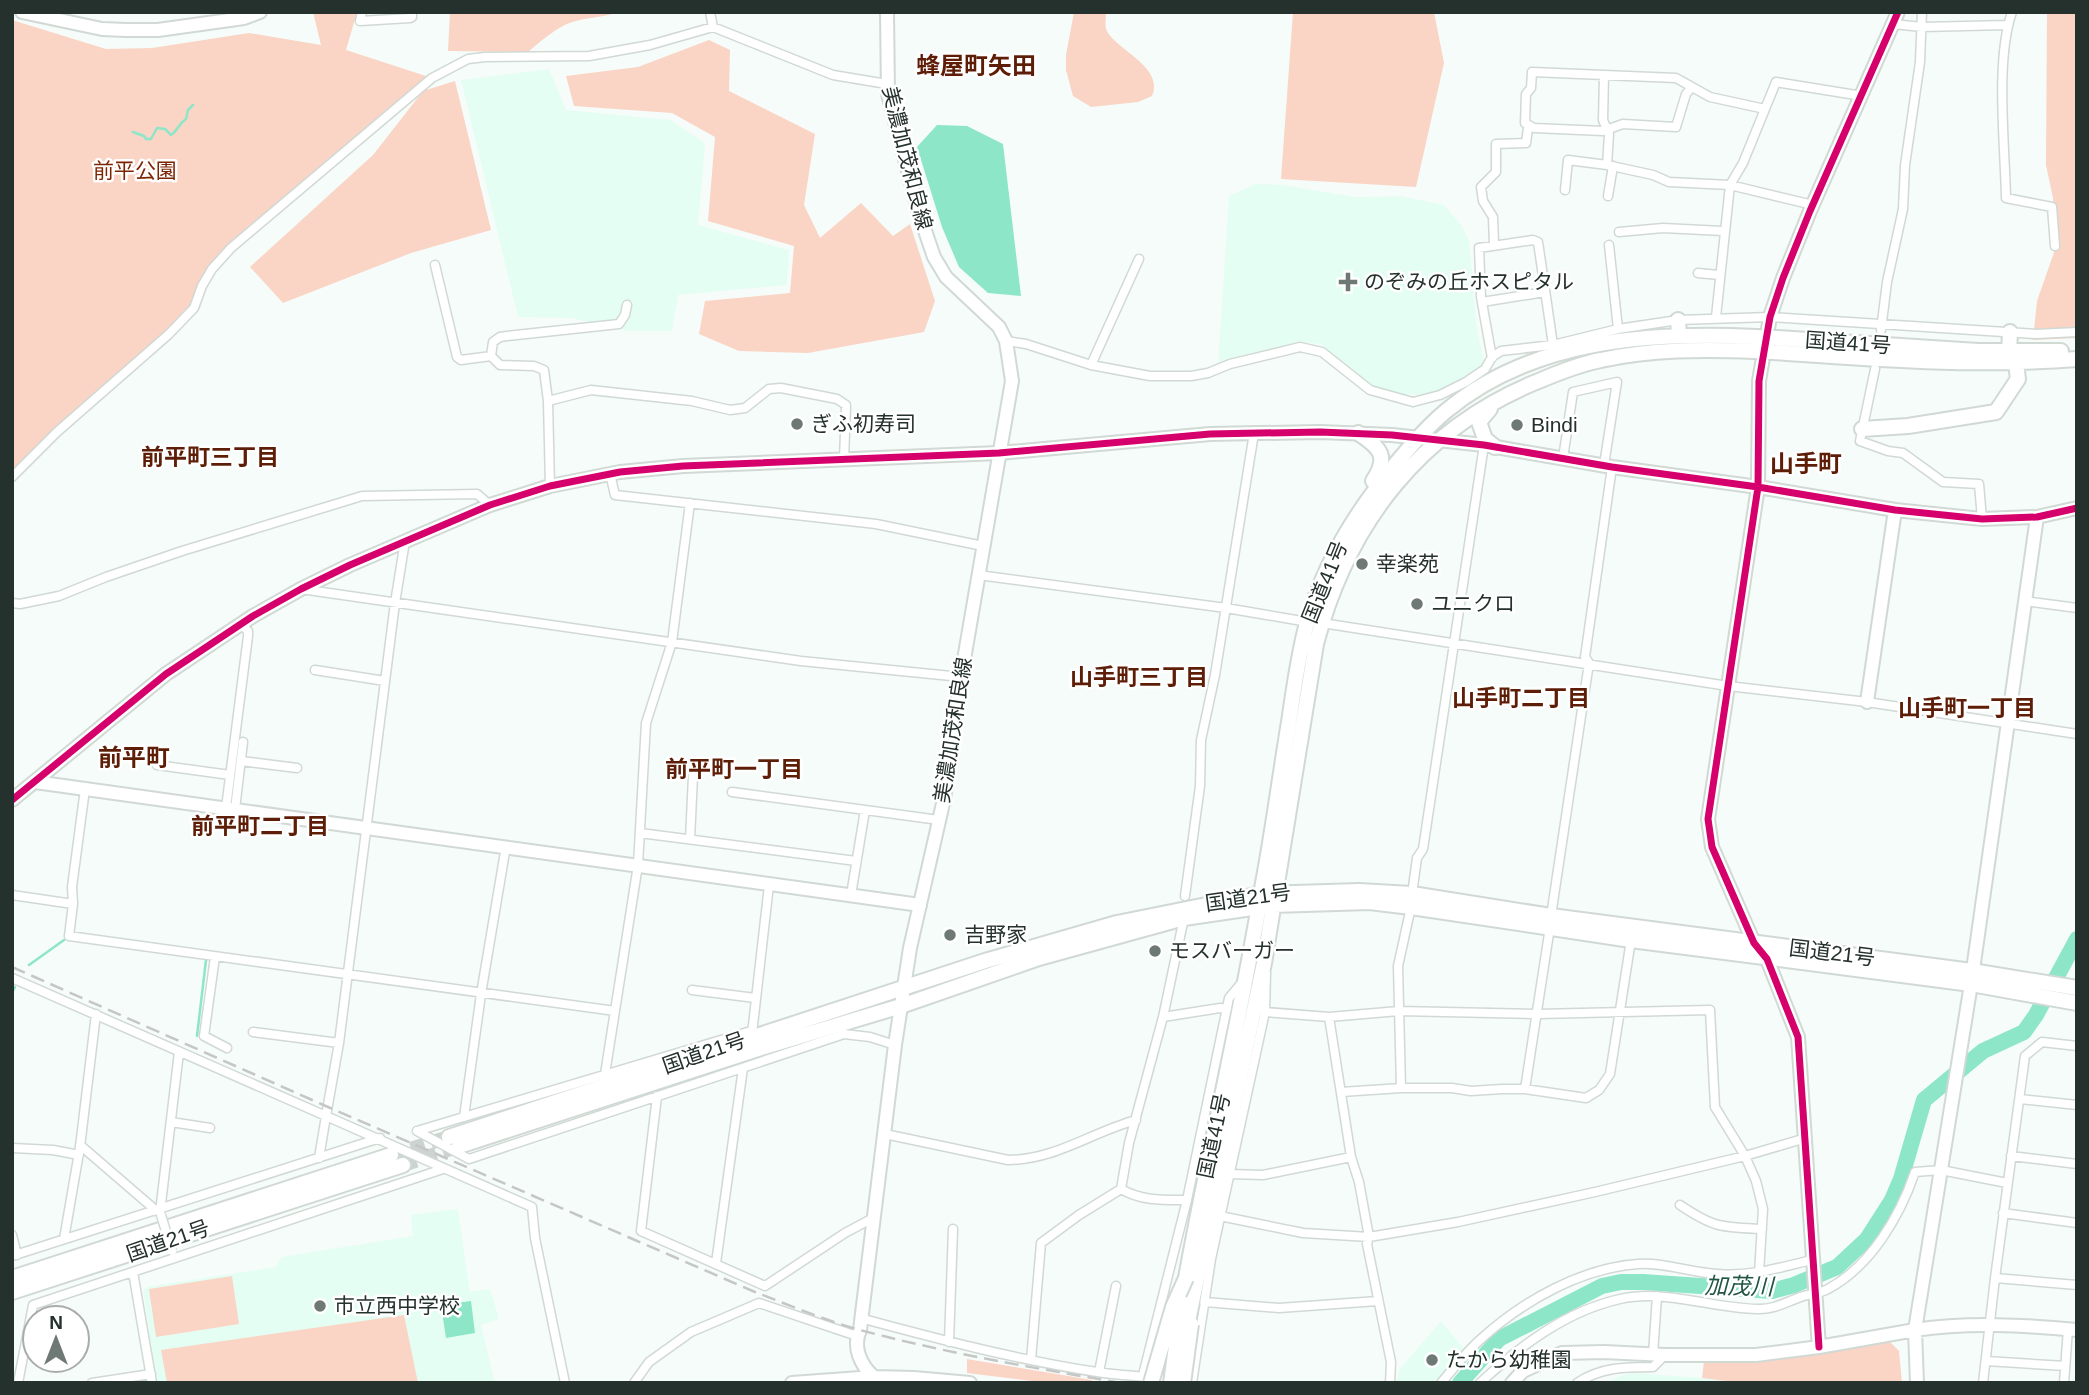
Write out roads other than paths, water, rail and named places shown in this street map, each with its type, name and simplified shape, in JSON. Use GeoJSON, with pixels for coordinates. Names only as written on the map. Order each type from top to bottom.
{"type":"FeatureCollection","features":[{"type":"Feature","properties":{"kind":"highway"},"geometry":{"type":"LineString","coordinates":[[1678,320],[1679,335]]}},
{"type":"Feature","properties":{"kind":"highway"},"geometry":{"type":"LineString","coordinates":[[1863,429],[1908,426],[1996,412],[2018,379],[2012,357],[2010,332]]}},
{"type":"Feature","properties":{"kind":"highway","name":"国道41号"},"geometry":{"type":"LineString","coordinates":[[1173,1383],[1186,1278],[1260,1013],[1267,900],[1292,699],[1336,548],[1392,467],[1447,410],[1467,395],[1519,368],[1588,346],[1622,340],[1679,335],[1755,344],[1918,348],[2012,357],[2077,359]]}},
{"type":"Feature","properties":{"kind":"highway","name":"国道41号"},"geometry":{"type":"LineString","coordinates":[[1315,622],[1373,513],[1413,463],[1457,424],[1488,404],[1523,387],[1598,360],[1638,353],[1755,344]]}},
{"type":"Feature","properties":{"kind":"highway","name":"国道41号"},"geometry":{"type":"LineString","coordinates":[[2012,357],[2077,350]]}},
{"type":"Feature","properties":{"kind":"highway"},"geometry":{"type":"LineString","coordinates":[[1490,446],[1481,432],[1479,422],[1482,416],[1523,387]]}},
{"type":"Feature","properties":{"kind":"highway"},"geometry":{"type":"LineString","coordinates":[[1358,433],[1376,444],[1382,456],[1381,470],[1364,496],[1360,511]]}},
{"type":"Feature","properties":{"kind":"highway","name":"国道41号"},"geometry":{"type":"LineString","coordinates":[[1173,1383],[1198,1302],[1207,1195],[1245,978],[1267,900]]}},
{"type":"Feature","properties":{"kind":"highway","name":"国道21号"},"geometry":{"type":"LineString","coordinates":[[1267,900],[1184,918],[1039,958],[901,1006],[454,1142],[752,1034],[903,990],[985,961],[1117,923],[1267,900],[1412,901],[1551,921],[1754,943],[1971,978],[2037,998],[2077,1003]]}},
{"type":"Feature","properties":{"kind":"highway","name":"国道21号"},"geometry":{"type":"LineString","coordinates":[[1551,921],[1631,940],[1766,959],[2073,988]]}},
{"type":"Feature","properties":{"kind":"highway","name":"国道21号"},"geometry":{"type":"LineString","coordinates":[[12,1278],[387,1156],[344,1164],[14,1259]]}},
{"type":"Feature","properties":{"kind":"highway","name":"国道21号"},"geometry":{"type":"LineString","coordinates":[[12,1292],[403,1165]]}},
{"type":"Feature","properties":{"kind":"highway"},"geometry":{"type":"LineString","coordinates":[[12,1302],[266,1216],[366,1176]]}},
{"type":"Feature","properties":{"kind":"highway"},"geometry":{"type":"LineString","coordinates":[[1147,1379],[1186,1278]]}},
{"type":"Feature","properties":{"kind":"highway"},"geometry":{"type":"LineString","coordinates":[[1183,1383],[1198,1302]]}},
{"type":"Feature","properties":{"kind":"street"},"geometry":{"type":"LineString","coordinates":[[22,12],[102,29],[126,30],[158,30],[244,18],[260,12]]}},
{"type":"Feature","properties":{"kind":"street"},"geometry":{"type":"LineString","coordinates":[[362,12],[360,22],[410,19],[412,12]]}},
{"type":"Feature","properties":{"kind":"street"},"geometry":{"type":"LineString","coordinates":[[710,12],[712,27]]}},
{"type":"Feature","properties":{"kind":"street","name":"美濃加茂和良線"},"geometry":{"type":"LineString","coordinates":[[874,1377],[863,1368],[857,1336],[895,1045],[903,990],[939,820],[1012,381],[1006,341],[999,327],[946,276],[934,257],[919,213],[887,83],[887,12]]}},
{"type":"Feature","properties":{"kind":"street"},"geometry":{"type":"LineString","coordinates":[[1881,326],[1887,282],[1903,209],[1905,165],[1920,62],[1922,12]]}},
{"type":"Feature","properties":{"kind":"street"},"geometry":{"type":"LineString","coordinates":[[2012,12],[2007,25],[2003,66],[2006,198],[2052,207],[2055,246]]}},
{"type":"Feature","properties":{"kind":"street"},"geometry":{"type":"LineString","coordinates":[[1819,1347],[1798,1037],[1766,959],[1754,943],[1712,847],[1708,819],[1758,486],[1759,381],[1770,317],[1783,278],[1895,18],[1922,27],[2007,25]]}},
{"type":"Feature","properties":{"kind":"street"},"geometry":{"type":"LineString","coordinates":[[12,477],[57,432],[169,334],[194,308],[212,269],[231,248],[432,78],[468,59],[589,56],[650,45],[712,27],[744,38],[792,61],[833,75],[887,83]]}},
{"type":"Feature","properties":{"kind":"street"},"geometry":{"type":"LineString","coordinates":[[1692,87],[1686,94],[1676,127],[1623,124],[1603,131],[1530,127],[1525,123],[1532,72],[1676,78],[1710,97],[1765,109]]}},
{"type":"Feature","properties":{"kind":"street"},"geometry":{"type":"LineString","coordinates":[[1604,75],[1603,120],[1608,128],[1610,165],[1608,196]]}},
{"type":"Feature","properties":{"kind":"street"},"geometry":{"type":"LineString","coordinates":[[1716,317],[1723,231],[1730,185],[1743,163],[1776,82],[1862,96]]}},
{"type":"Feature","properties":{"kind":"street"},"geometry":{"type":"LineString","coordinates":[[1494,246],[1493,217],[1482,201],[1481,187],[1496,172],[1496,144],[1526,143],[1530,127]]}},
{"type":"Feature","properties":{"kind":"street"},"geometry":{"type":"LineString","coordinates":[[1565,190],[1568,160],[1610,165],[1653,175],[1669,182],[1730,185],[1813,205]]}},
{"type":"Feature","properties":{"kind":"street"},"geometry":{"type":"LineString","coordinates":[[1619,232],[1663,228],[1723,231]]}},
{"type":"Feature","properties":{"kind":"street"},"geometry":{"type":"LineString","coordinates":[[1492,358],[1482,302],[1479,248],[1532,240],[1538,242],[1553,345]]}},
{"type":"Feature","properties":{"kind":"street"},"geometry":{"type":"LineString","coordinates":[[1609,245],[1618,329]]}},
{"type":"Feature","properties":{"kind":"street"},"geometry":{"type":"LineString","coordinates":[[1091,365],[1139,259]]}},
{"type":"Feature","properties":{"kind":"street"},"geometry":{"type":"LineString","coordinates":[[435,265],[457,357],[461,360],[491,356]]}},
{"type":"Feature","properties":{"kind":"street"},"geometry":{"type":"LineString","coordinates":[[1698,273],[1719,275]]}},
{"type":"Feature","properties":{"kind":"street"},"geometry":{"type":"LineString","coordinates":[[1482,302],[1545,292]]}},
{"type":"Feature","properties":{"kind":"street"},"geometry":{"type":"LineString","coordinates":[[491,356],[494,342],[500,338],[619,324],[625,315],[626,305]]}},
{"type":"Feature","properties":{"kind":"street"},"geometry":{"type":"LineString","coordinates":[[1006,341],[1026,344],[1091,365],[1150,376],[1191,376],[1300,347],[1322,352],[1370,390],[1413,402],[1440,395],[1466,382],[1485,369],[1501,351],[1553,345],[1618,329],[1678,320],[1770,317],[1881,326],[2077,332]]}},
{"type":"Feature","properties":{"kind":"street"},"geometry":{"type":"LineString","coordinates":[[491,356],[500,365],[541,367],[544,370],[548,401],[550,486]]}},
{"type":"Feature","properties":{"kind":"street"},"geometry":{"type":"LineString","coordinates":[[1875,369],[1860,441],[1888,451],[1903,453],[1943,482],[1979,484],[1982,519]]}},
{"type":"Feature","properties":{"kind":"street"},"geometry":{"type":"LineString","coordinates":[[1524,1089],[1538,1014],[1589,663],[1585,657],[1617,382],[1573,392],[1563,458]]}},
{"type":"Feature","properties":{"kind":"street"},"geometry":{"type":"LineString","coordinates":[[548,401],[591,390],[692,401],[730,410],[745,408],[769,389],[781,388],[837,400],[846,405],[844,460]]}},
{"type":"Feature","properties":{"kind":"street"},"geometry":{"type":"LineString","coordinates":[[1185,896],[1200,786],[1201,740],[1226,608],[1254,433]]}},
{"type":"Feature","properties":{"kind":"street"},"geometry":{"type":"LineString","coordinates":[[12,800],[131,701],[196,653],[300,589],[490,505],[550,486],[610,474],[683,466],[999,453],[1254,433],[1358,433],[1490,446],[1608,466],[1758,486],[1895,510],[1982,519],[2037,517],[2077,508]]}},
{"type":"Feature","properties":{"kind":"street"},"geometry":{"type":"LineString","coordinates":[[1401,1088],[1398,966],[1418,858],[1423,849],[1454,642],[1490,446]]}},
{"type":"Feature","properties":{"kind":"street"},"geometry":{"type":"LineString","coordinates":[[610,474],[615,495],[876,524],[983,546]]}},
{"type":"Feature","properties":{"kind":"street"},"geometry":{"type":"LineString","coordinates":[[12,603],[20,604],[59,596],[169,555],[362,496],[477,494],[490,505]]}},
{"type":"Feature","properties":{"kind":"street"},"geometry":{"type":"LineString","coordinates":[[605,1073],[638,865],[646,723],[672,642],[690,503]]}},
{"type":"Feature","properties":{"kind":"street"},"geometry":{"type":"LineString","coordinates":[[1867,702],[1895,510]]}},
{"type":"Feature","properties":{"kind":"street"},"geometry":{"type":"LineString","coordinates":[[1917,1383],[1915,1330],[1960,1055],[2037,517]]}},
{"type":"Feature","properties":{"kind":"street"},"geometry":{"type":"LineString","coordinates":[[319,1158],[339,1043],[394,603],[405,541]]}},
{"type":"Feature","properties":{"kind":"street"},"geometry":{"type":"LineString","coordinates":[[978,575],[1226,608],[1728,686],[1867,702],[2077,734]]}},
{"type":"Feature","properties":{"kind":"street"},"geometry":{"type":"LineString","coordinates":[[300,589],[801,661],[961,677]]}},
{"type":"Feature","properties":{"kind":"street"},"geometry":{"type":"LineString","coordinates":[[2025,601],[2077,608]]}},
{"type":"Feature","properties":{"kind":"street"},"geometry":{"type":"LineString","coordinates":[[230,808],[230,775],[248,636],[248,631],[240,624]]}},
{"type":"Feature","properties":{"kind":"street"},"geometry":{"type":"LineString","coordinates":[[315,670],[385,681]]}},
{"type":"Feature","properties":{"kind":"street"},"geometry":{"type":"LineString","coordinates":[[230,808],[243,742]]}},
{"type":"Feature","properties":{"kind":"street"},"geometry":{"type":"LineString","coordinates":[[241,761],[297,768]]}},
{"type":"Feature","properties":{"kind":"street"},"geometry":{"type":"LineString","coordinates":[[157,765],[230,775]]}},
{"type":"Feature","properties":{"kind":"street"},"geometry":{"type":"LineString","coordinates":[[690,839],[693,776]]}},
{"type":"Feature","properties":{"kind":"street"},"geometry":{"type":"LineString","coordinates":[[35,782],[920,905]]}},
{"type":"Feature","properties":{"kind":"street"},"geometry":{"type":"LineString","coordinates":[[85,789],[72,887],[69,936],[615,1011]]}},
{"type":"Feature","properties":{"kind":"street"},"geometry":{"type":"LineString","coordinates":[[732,792],[939,820]]}},
{"type":"Feature","properties":{"kind":"street"},"geometry":{"type":"LineString","coordinates":[[851,895],[865,810]]}},
{"type":"Feature","properties":{"kind":"street"},"geometry":{"type":"LineString","coordinates":[[640,833],[856,861]]}},
{"type":"Feature","properties":{"kind":"street"},"geometry":{"type":"LineString","coordinates":[[464,1117],[506,846]]}},
{"type":"Feature","properties":{"kind":"street"},"geometry":{"type":"LineString","coordinates":[[769,885],[752,1034],[605,1073],[417,1131],[469,1159],[844,1034],[895,1045]]}},
{"type":"Feature","properties":{"kind":"street"},"geometry":{"type":"LineString","coordinates":[[12,895],[73,904]]}},
{"type":"Feature","properties":{"kind":"street"},"geometry":{"type":"LineString","coordinates":[[1121,1189],[1121,1176],[1163,1017],[1184,918]]}},
{"type":"Feature","properties":{"kind":"street"},"geometry":{"type":"LineString","coordinates":[[1341,1092],[1401,1088],[1452,1088],[1471,1091],[1524,1089],[1586,1098],[1598,1090],[1610,1074],[1631,940]]}},
{"type":"Feature","properties":{"kind":"street"},"geometry":{"type":"LineString","coordinates":[[215,957],[204,1036],[227,1048]]}},
{"type":"Feature","properties":{"kind":"street"},"geometry":{"type":"LineString","coordinates":[[12,978],[380,1138],[531,1207],[565,1383]]}},
{"type":"Feature","properties":{"kind":"street"},"geometry":{"type":"LineString","coordinates":[[1147,1379],[1227,1009],[1232,993],[1245,978]]}},
{"type":"Feature","properties":{"kind":"street"},"geometry":{"type":"LineString","coordinates":[[692,990],[755,998]]}},
{"type":"Feature","properties":{"kind":"street"},"geometry":{"type":"LineString","coordinates":[[1163,1017],[1227,1009]]}},
{"type":"Feature","properties":{"kind":"street"},"geometry":{"type":"LineString","coordinates":[[860,1318],[1031,1360],[1147,1379],[1190,1383],[1198,1302],[1220,1216],[1260,1013],[1329,1017],[1399,1011],[1538,1014],[1710,1010],[1715,1107],[1745,1156],[1756,1181],[1763,1209],[1759,1273]]}},
{"type":"Feature","properties":{"kind":"street"},"geometry":{"type":"LineString","coordinates":[[64,1239],[79,1155],[96,1014]]}},
{"type":"Feature","properties":{"kind":"street"},"geometry":{"type":"LineString","coordinates":[[1329,1017],[1351,1157],[1359,1182],[1369,1237],[1367,1244],[1391,1362],[1390,1383]]}},
{"type":"Feature","properties":{"kind":"street"},"geometry":{"type":"LineString","coordinates":[[253,1032],[339,1043]]}},
{"type":"Feature","properties":{"kind":"street"},"geometry":{"type":"LineString","coordinates":[[1983,1383],[2025,1056],[2042,1042],[2077,1046]]}},
{"type":"Feature","properties":{"kind":"street"},"geometry":{"type":"LineString","coordinates":[[158,1212],[179,1052]]}},
{"type":"Feature","properties":{"kind":"street"},"geometry":{"type":"LineString","coordinates":[[716,1263],[743,1068]]}},
{"type":"Feature","properties":{"kind":"street"},"geometry":{"type":"LineString","coordinates":[[657,1096],[640,1230],[765,1286],[845,1233],[873,1218]]}},
{"type":"Feature","properties":{"kind":"street"},"geometry":{"type":"LineString","coordinates":[[2020,1099],[2077,1105]]}},
{"type":"Feature","properties":{"kind":"street"},"geometry":{"type":"LineString","coordinates":[[885,1134],[1008,1160],[1027,1160],[1070,1147],[1136,1120]]}},
{"type":"Feature","properties":{"kind":"street"},"geometry":{"type":"LineString","coordinates":[[171,1122],[210,1128]]}},
{"type":"Feature","properties":{"kind":"street"},"geometry":{"type":"LineString","coordinates":[[12,1235],[14,1259],[64,1239],[158,1212],[380,1138]]}},
{"type":"Feature","properties":{"kind":"street"},"geometry":{"type":"LineString","coordinates":[[1220,1216],[1303,1233],[1369,1237],[1458,1222],[1595,1192],[1745,1156],[1806,1138]]}},
{"type":"Feature","properties":{"kind":"street"},"geometry":{"type":"LineString","coordinates":[[80,1145],[158,1212],[173,1255]]}},
{"type":"Feature","properties":{"kind":"street"},"geometry":{"type":"LineString","coordinates":[[12,1148],[53,1150],[79,1155]]}},
{"type":"Feature","properties":{"kind":"street"},"geometry":{"type":"LineString","coordinates":[[2011,1156],[2077,1164]]}},
{"type":"Feature","properties":{"kind":"street"},"geometry":{"type":"LineString","coordinates":[[1229,1174],[1264,1175],[1351,1157]]}},
{"type":"Feature","properties":{"kind":"street"},"geometry":{"type":"LineString","coordinates":[[18,1383],[33,1305],[133,1272],[173,1255],[443,1169]]}},
{"type":"Feature","properties":{"kind":"street"},"geometry":{"type":"LineString","coordinates":[[1480,1383],[1538,1336],[1587,1309],[1620,1299],[1657,1296],[1759,1310],[1779,1306],[1815,1291],[1827,1290],[1876,1246],[1907,1194],[1914,1172],[1941,1170],[2007,1183]]}},
{"type":"Feature","properties":{"kind":"street"},"geometry":{"type":"LineString","coordinates":[[1121,1189],[1132,1195],[1156,1200],[1187,1200]]}},
{"type":"Feature","properties":{"kind":"street"},"geometry":{"type":"LineString","coordinates":[[1031,1360],[1041,1242],[1121,1189]]}},
{"type":"Feature","properties":{"kind":"street"},"geometry":{"type":"LineString","coordinates":[[1680,1205],[1706,1223],[1719,1227],[1762,1229]]}},
{"type":"Feature","properties":{"kind":"street"},"geometry":{"type":"LineString","coordinates":[[2003,1213],[2077,1223]]}},
{"type":"Feature","properties":{"kind":"street"},"geometry":{"type":"LineString","coordinates":[[949,1342],[953,1229]]}},
{"type":"Feature","properties":{"kind":"street"},"geometry":{"type":"LineString","coordinates":[[1441,1383],[1479,1340],[1509,1316],[1555,1289],[1590,1274],[1639,1264],[1657,1264],[1716,1274],[1759,1273],[1813,1261]]}},
{"type":"Feature","properties":{"kind":"street"},"geometry":{"type":"LineString","coordinates":[[92,1383],[152,1379],[133,1272]]}},
{"type":"Feature","properties":{"kind":"street"},"geometry":{"type":"LineString","coordinates":[[1995,1278],[2077,1285]]}},
{"type":"Feature","properties":{"kind":"street"},"geometry":{"type":"LineString","coordinates":[[1099,1372],[1116,1286]]}},
{"type":"Feature","properties":{"kind":"street"},"geometry":{"type":"LineString","coordinates":[[1577,1383],[1592,1373],[1608,1369],[1653,1367],[1659,1354],[1657,1296]]}},
{"type":"Feature","properties":{"kind":"street"},"geometry":{"type":"LineString","coordinates":[[1198,1302],[1279,1308],[1378,1301]]}},
{"type":"Feature","properties":{"kind":"street"},"geometry":{"type":"LineString","coordinates":[[634,1383],[649,1362],[691,1332],[760,1303],[857,1336]]}},
{"type":"Feature","properties":{"kind":"street"},"geometry":{"type":"LineString","coordinates":[[1512,1383],[1523,1371],[1562,1353],[1756,1355],[1943,1326],[1991,1325],[2072,1329],[2064,1383]]}},
{"type":"Feature","properties":{"kind":"street"},"geometry":{"type":"LineString","coordinates":[[1986,1361],[2066,1366]]}},
{"type":"Feature","properties":{"kind":"street"},"geometry":{"type":"LineString","coordinates":[[792,1383],[874,1377],[970,1383]]}},
{"type":"Feature","properties":{"kind":"waterway"},"geometry":{"type":"LineString","coordinates":[[133,132],[146,139],[151,139],[157,128],[165,129],[171,135],[186,119],[188,110],[193,105]]}},
{"type":"Feature","properties":{"kind":"waterway","name":"加茂川"},"geometry":{"type":"LineString","coordinates":[[1460,1383],[1499,1339],[1602,1286],[1621,1282],[1643,1282],[1772,1291],[1837,1267],[1867,1239],[1892,1200],[1901,1179],[1924,1100],[1983,1051],[2024,1032],[2077,939]]}},
{"type":"Feature","properties":{"kind":"waterway"},"geometry":{"type":"LineString","coordinates":[[29,965],[64,940]]}},
{"type":"Feature","properties":{"kind":"waterway"},"geometry":{"type":"LineString","coordinates":[[197,1036],[206,960]]}},
{"type":"Feature","properties":{"kind":"waterway"},"geometry":{"type":"LineString","coordinates":[[12,993],[15,987]]}},
{"type":"Feature","properties":{"kind":"waterway"},"geometry":{"type":"LineString","coordinates":[[855,1318],[860,1279]]}},
{"type":"Feature","properties":{"kind":"tunnel"},"geometry":{"type":"LineString","coordinates":[[391,1155],[449,1137]]}},
{"type":"Feature","properties":{"kind":"tunnel"},"geometry":{"type":"LineString","coordinates":[[403,1165],[459,1146]]}},
{"type":"Feature","properties":{"kind":"railway"},"geometry":{"type":"LineString","coordinates":[[12,967],[755,1292],[833,1322],[925,1346],[1122,1383]]}},
{"type":"Feature","properties":{"kind":"place","name":"のぞみの丘ホスピタル"},"geometry":{"type":"Point","coordinates":[1348,282]}},
{"type":"Feature","properties":{"kind":"place","name":"ぎふ初寿司"},"geometry":{"type":"Point","coordinates":[797,424]}},
{"type":"Feature","properties":{"kind":"place","name":"Bindi"},"geometry":{"type":"Point","coordinates":[1517,425]}},
{"type":"Feature","properties":{"kind":"place","name":"幸楽苑"},"geometry":{"type":"Point","coordinates":[1362,564]}},
{"type":"Feature","properties":{"kind":"place","name":"ユニクロ"},"geometry":{"type":"Point","coordinates":[1417,604]}},
{"type":"Feature","properties":{"kind":"place","name":"吉野家"},"geometry":{"type":"Point","coordinates":[950,935]}},
{"type":"Feature","properties":{"kind":"place","name":"モスバーガー"},"geometry":{"type":"Point","coordinates":[1155,951]}},
{"type":"Feature","properties":{"kind":"place","name":"市立西中学校"},"geometry":{"type":"Point","coordinates":[320,1306]}},
{"type":"Feature","properties":{"kind":"place","name":"たから幼稚園"},"geometry":{"type":"Point","coordinates":[1432,1360]}},
{"type":"Feature","properties":{"kind":"district","name":"蜂屋町矢田"},"geometry":{"type":"Point","coordinates":[976,66]}},
{"type":"Feature","properties":{"kind":"district","name":"前平町三丁目"},"geometry":{"type":"Point","coordinates":[210,457]}},
{"type":"Feature","properties":{"kind":"district","name":"山手町"},"geometry":{"type":"Point","coordinates":[1806,464]}},
{"type":"Feature","properties":{"kind":"district","name":"山手町三丁目"},"geometry":{"type":"Point","coordinates":[1139,677]}},
{"type":"Feature","properties":{"kind":"district","name":"山手町二丁目"},"geometry":{"type":"Point","coordinates":[1521,698]}},
{"type":"Feature","properties":{"kind":"district","name":"山手町一丁目"},"geometry":{"type":"Point","coordinates":[1967,708]}},
{"type":"Feature","properties":{"kind":"district","name":"前平町"},"geometry":{"type":"Point","coordinates":[134,758]}},
{"type":"Feature","properties":{"kind":"district","name":"前平町一丁目"},"geometry":{"type":"Point","coordinates":[734,769]}},
{"type":"Feature","properties":{"kind":"district","name":"前平町二丁目"},"geometry":{"type":"Point","coordinates":[260,826]}},
{"type":"Feature","properties":{"kind":"park label","name":"前平公園"},"geometry":{"type":"Point","coordinates":[135,171]}}]}
